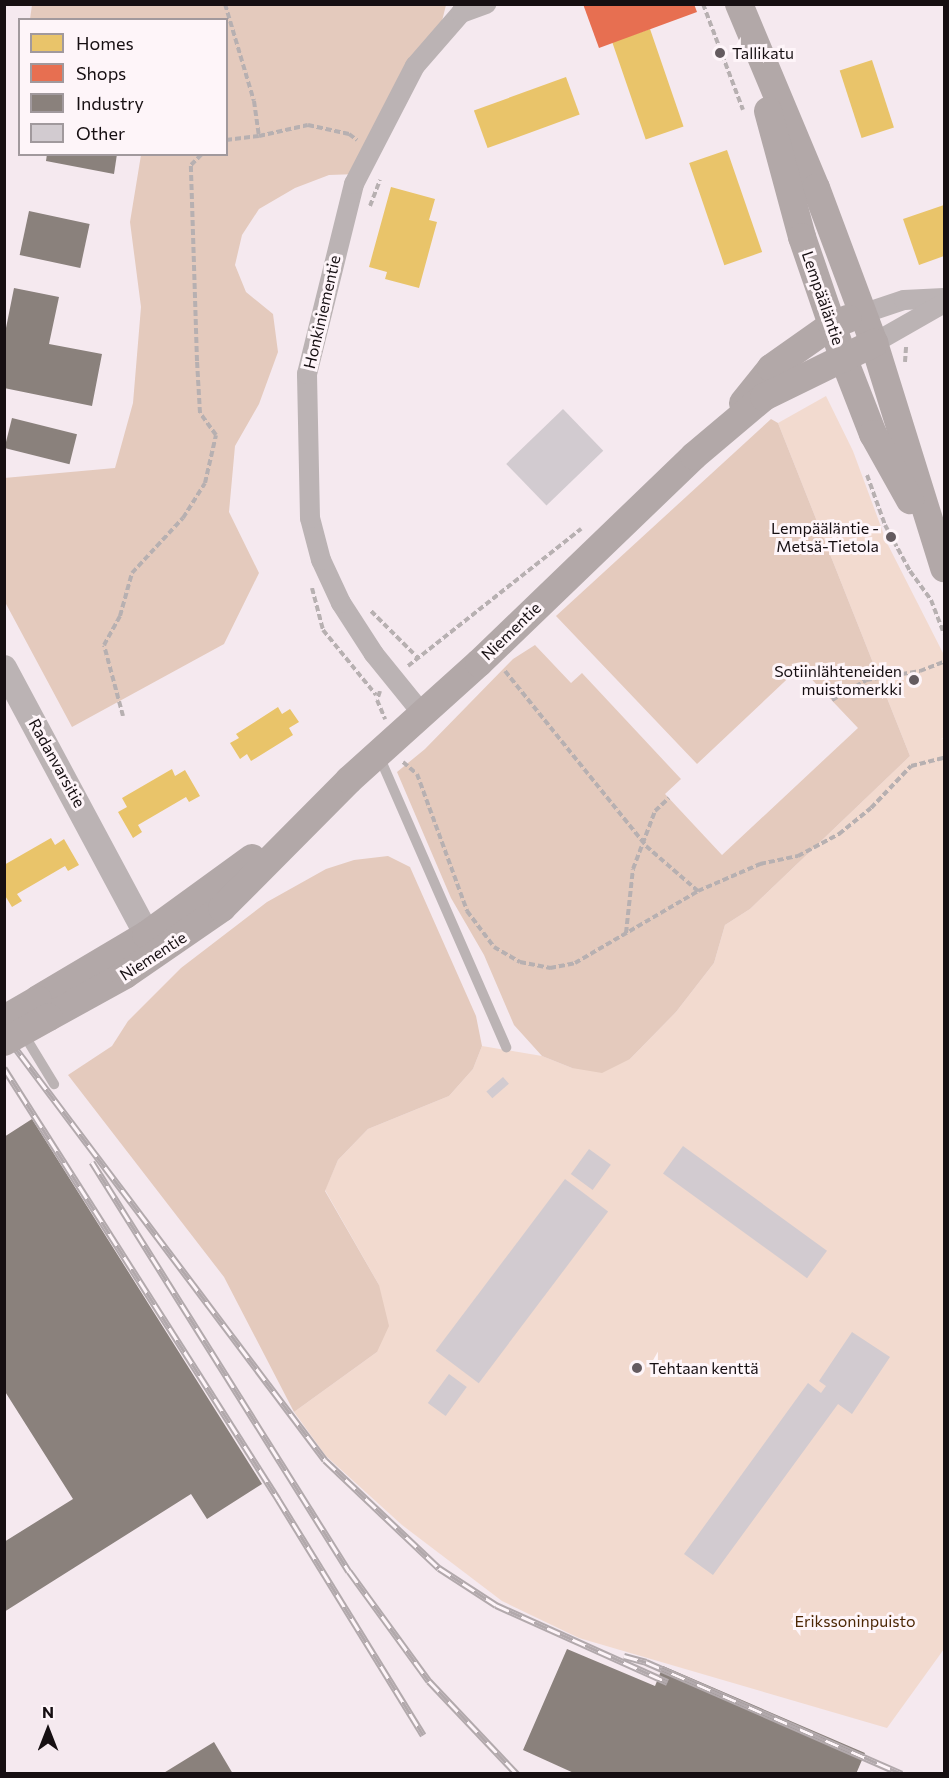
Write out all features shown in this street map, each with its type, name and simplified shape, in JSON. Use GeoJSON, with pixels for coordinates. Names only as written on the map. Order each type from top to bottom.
{"type":"FeatureCollection","features":[{"type":"Feature","properties":{"kind":"main road","name":"Lempääläntie"},"geometry":{"type":"LineString","coordinates":[[739,4],[816,188],[874,343],[934,542],[945,568]]}},
{"type":"Feature","properties":{"kind":"main road","name":"Lempääläntie"},"geometry":{"type":"LineString","coordinates":[[752,38],[778,153],[843,357],[873,434],[934,542]]}},
{"type":"Feature","properties":{"kind":"main road","name":"Niementie"},"geometry":{"type":"LineString","coordinates":[[712,441],[771,368],[832,325],[862,314]]}},
{"type":"Feature","properties":{"kind":"main road","name":"Niementie"},"geometry":{"type":"LineString","coordinates":[[4,1042],[44,1008],[161,939],[388,757],[422,712],[479,663],[712,441],[764,398],[874,343]]}},
{"type":"Feature","properties":{"kind":"main road","name":"Niementie"},"geometry":{"type":"LineString","coordinates":[[4,1019],[44,1008]]}},
{"type":"Feature","properties":{"kind":"street","name":"Honkiniementie"},"geometry":{"type":"LineString","coordinates":[[422,712],[393,677],[341,603],[321,560],[310,518],[307,374],[354,184],[415,66],[459,9],[486,4]]}},
{"type":"Feature","properties":{"kind":"street"},"geometry":{"type":"LineString","coordinates":[[862,314],[904,300],[945,298]]}},
{"type":"Feature","properties":{"kind":"street"},"geometry":{"type":"LineString","coordinates":[[874,343],[945,303]]}},
{"type":"Feature","properties":{"kind":"street","name":"Radanvarsitie"},"geometry":{"type":"LineString","coordinates":[[4,668],[109,858],[161,939]]}},
{"type":"Feature","properties":{"kind":"lane"},"geometry":{"type":"LineString","coordinates":[[388,757],[506,1047]]}},
{"type":"Feature","properties":{"kind":"lane"},"geometry":{"type":"LineString","coordinates":[[4,1002],[54,1084]]}},
{"type":"Feature","properties":{"kind":"path"},"geometry":{"type":"LineString","coordinates":[[225,4],[254,101],[259,136]]}},
{"type":"Feature","properties":{"kind":"path"},"geometry":{"type":"LineString","coordinates":[[228,140],[259,136],[308,125],[349,134],[372,151]]}},
{"type":"Feature","properties":{"kind":"path"},"geometry":{"type":"LineString","coordinates":[[123,716],[104,645],[120,616],[132,573],[183,518],[205,483],[216,435],[200,413],[196,361],[191,165],[200,156]]}},
{"type":"Feature","properties":{"kind":"path"},"geometry":{"type":"LineString","coordinates":[[368,213],[383,170]]}},
{"type":"Feature","properties":{"kind":"path"},"geometry":{"type":"LineString","coordinates":[[393,677],[589,523]]}},
{"type":"Feature","properties":{"kind":"path"},"geometry":{"type":"LineString","coordinates":[[832,700],[866,680],[920,671],[945,662]]}},
{"type":"Feature","properties":{"kind":"path"},"geometry":{"type":"LineString","coordinates":[[498,663],[642,841],[698,891]]}},
{"type":"Feature","properties":{"kind":"path"},"geometry":{"type":"LineString","coordinates":[[388,757],[412,767],[417,774],[466,910],[494,947],[520,962],[550,968],[575,963],[698,891],[760,864],[798,856],[839,834],[871,808],[911,766],[945,758]]}},
{"type":"Feature","properties":{"kind":"path"},"geometry":{"type":"LineString","coordinates":[[626,933],[633,868],[655,811],[669,798]]}},
{"type":"Feature","properties":{"kind":"green space","name":"Erikssoninpuisto"},"geometry":{"type":"Polygon","coordinates":[[[826,396],[853,451],[887,543],[944,655],[944,737],[940,740],[944,738],[944,1649],[887,1728],[579,1638],[502,1601],[402,1525],[326,1456],[294,1412],[377,1352],[379,1285],[325,1190],[338,1160],[368,1129],[449,1096],[473,1069],[482,1046],[542,1056],[572,1068],[630,1059],[676,1012],[714,963],[725,925],[750,909],[910,756],[778,423],[826,396]]]}},
{"type":"Feature","properties":{"kind":"shaded area"},"geometry":{"type":"Polygon","coordinates":[[[32,5],[446,5],[441,25],[357,174],[329,175],[295,188],[259,209],[242,235],[235,265],[246,292],[273,314],[278,352],[259,404],[235,446],[229,512],[259,573],[224,644],[72,727],[5,602],[4,478],[115,468],[133,403],[141,307],[130,222],[141,156],[228,156],[228,18],[30,18],[32,5]]]}},
{"type":"Feature","properties":{"kind":"shaded area"},"geometry":{"type":"Polygon","coordinates":[[[771,419],[778,423],[910,756],[750,909],[725,925],[714,963],[676,1012],[630,1059],[602,1073],[572,1068],[542,1056],[514,1025],[484,955],[451,898],[397,772],[425,749],[513,659],[535,645],[571,683],[582,673],[681,779],[665,794],[722,855],[858,728],[800,667],[697,764],[556,616],[771,419]]]}},
{"type":"Feature","properties":{"kind":"shaded area"},"geometry":{"type":"Polygon","coordinates":[[[388,856],[410,867],[476,1016],[482,1046],[473,1069],[449,1096],[368,1129],[338,1160],[325,1191],[379,1285],[389,1326],[377,1352],[294,1412],[224,1277],[68,1075],[112,1046],[128,1021],[181,968],[267,902],[326,869],[354,860],[388,856]]]}},
{"type":"Feature","properties":{"kind":"building: Homes"},"geometry":{"type":"Polygon","coordinates":[[[650,29],[684,126],[646,139],[612,42],[650,29]]]}},
{"type":"Feature","properties":{"kind":"building: Homes"},"geometry":{"type":"Polygon","coordinates":[[[872,60],[894,128],[862,138],[840,71],[872,60]]]}},
{"type":"Feature","properties":{"kind":"building: Homes"},"geometry":{"type":"Polygon","coordinates":[[[566,77],[580,115],[488,148],[474,111],[566,77]]]}},
{"type":"Feature","properties":{"kind":"building: Homes"},"geometry":{"type":"Polygon","coordinates":[[[727,150],[762,252],[724,265],[689,163],[727,150]]]}},
{"type":"Feature","properties":{"kind":"building: Homes"},"geometry":{"type":"Polygon","coordinates":[[[391,187],[435,199],[429,220],[437,222],[419,288],[385,279],[387,272],[369,267],[391,187]]]}},
{"type":"Feature","properties":{"kind":"building: Homes"},"geometry":{"type":"Polygon","coordinates":[[[944,205],[944,256],[919,265],[903,219],[944,205]]]}},
{"type":"Feature","properties":{"kind":"building: Homes"},"geometry":{"type":"Polygon","coordinates":[[[278,707],[282,714],[290,709],[299,722],[289,728],[293,735],[251,761],[247,754],[240,759],[230,743],[239,738],[236,734],[278,707]]]}},
{"type":"Feature","properties":{"kind":"building: Homes"},"geometry":{"type":"Polygon","coordinates":[[[172,769],[175,776],[185,770],[200,796],[189,802],[186,797],[138,825],[142,832],[133,838],[118,812],[127,807],[122,798],[172,769]]]}},
{"type":"Feature","properties":{"kind":"building: Homes"},"geometry":{"type":"Polygon","coordinates":[[[51,838],[55,845],[64,839],[79,865],[68,871],[65,866],[17,894],[22,901],[12,907],[4,894],[4,865],[51,838]]]}},
{"type":"Feature","properties":{"kind":"building: Shops"},"geometry":{"type":"Polygon","coordinates":[[[583,4],[694,4],[697,12],[599,48],[583,4]]]}},
{"type":"Feature","properties":{"kind":"building: Industry"},"geometry":{"type":"Polygon","coordinates":[[[47,156],[117,156],[114,174],[46,161],[47,156]]]}},
{"type":"Feature","properties":{"kind":"building: Industry"},"geometry":{"type":"Polygon","coordinates":[[[29,211],[90,224],[80,268],[20,255],[29,211]]]}},
{"type":"Feature","properties":{"kind":"building: Industry"},"geometry":{"type":"Polygon","coordinates":[[[14,288],[59,297],[49,344],[102,354],[92,406],[4,388],[4,338],[14,288]]]}},
{"type":"Feature","properties":{"kind":"building: Industry"},"geometry":{"type":"Polygon","coordinates":[[[12,418],[77,434],[70,464],[5,448],[12,418]]]}},
{"type":"Feature","properties":{"kind":"building: Industry"},"geometry":{"type":"Polygon","coordinates":[[[32,1119],[262,1484],[207,1519],[191,1494],[4,1612],[4,1542],[73,1499],[4,1390],[4,1137],[32,1119]]]}},
{"type":"Feature","properties":{"kind":"building: Industry"},"geometry":{"type":"Polygon","coordinates":[[[567,1649],[655,1686],[663,1666],[865,1753],[856,1774],[576,1774],[523,1750],[567,1649]]]}},
{"type":"Feature","properties":{"kind":"building: Industry"},"geometry":{"type":"Polygon","coordinates":[[[214,1742],[233,1774],[162,1774],[214,1742]]]}},
{"type":"Feature","properties":{"kind":"building: Other"},"geometry":{"type":"Polygon","coordinates":[[[563,409],[603,451],[546,506],[506,464],[563,409]]]}},
{"type":"Feature","properties":{"kind":"building: Other"},"geometry":{"type":"Polygon","coordinates":[[[503,1077],[509,1084],[492,1098],[486,1091],[503,1077]]]}},
{"type":"Feature","properties":{"kind":"building: Other"},"geometry":{"type":"Polygon","coordinates":[[[683,1146],[827,1251],[807,1278],[663,1174],[683,1146]]]}},
{"type":"Feature","properties":{"kind":"building: Other"},"geometry":{"type":"Polygon","coordinates":[[[589,1149],[611,1165],[593,1190],[571,1174],[589,1149]]]}},
{"type":"Feature","properties":{"kind":"building: Other"},"geometry":{"type":"Polygon","coordinates":[[[565,1179],[608,1211],[479,1383],[436,1351],[565,1179]]]}},
{"type":"Feature","properties":{"kind":"building: Other"},"geometry":{"type":"Polygon","coordinates":[[[852,1332],[890,1357],[852,1414],[838,1404],[713,1575],[684,1554],[808,1383],[821,1393],[826,1386],[819,1381],[852,1332]]]}},
{"type":"Feature","properties":{"kind":"building: Other"},"geometry":{"type":"Polygon","coordinates":[[[449,1374],[467,1387],[446,1416],[428,1403],[449,1374]]]}},
{"type":"Feature","properties":{"kind":"railway"},"geometry":{"type":"LineString","coordinates":[[4,1033],[325,1460],[439,1568],[496,1605],[667,1682]]}},
{"type":"Feature","properties":{"kind":"railway"},"geometry":{"type":"LineString","coordinates":[[4,1068],[278,1499],[423,1735]]}},
{"type":"Feature","properties":{"kind":"railway"},"geometry":{"type":"LineString","coordinates":[[92,1162],[349,1571],[429,1681],[517,1774]]}},
{"type":"Feature","properties":{"kind":"railway"},"geometry":{"type":"LineString","coordinates":[[624,1656],[646,1662],[902,1774]]}},
{"type":"Feature","properties":{"kind":"place","name":"Tallikatu"},"geometry":{"type":"Point","coordinates":[720,53]}},
{"type":"Feature","properties":{"kind":"place","name":"Lempääläntie - Metsä-Tietola"},"geometry":{"type":"Point","coordinates":[891,537]}},
{"type":"Feature","properties":{"kind":"place","name":"Sotiinlähteneiden muistomerkki"},"geometry":{"type":"Point","coordinates":[914,680]}},
{"type":"Feature","properties":{"kind":"place","name":"Tehtaan kenttä"},"geometry":{"type":"Point","coordinates":[637,1368]}}]}
